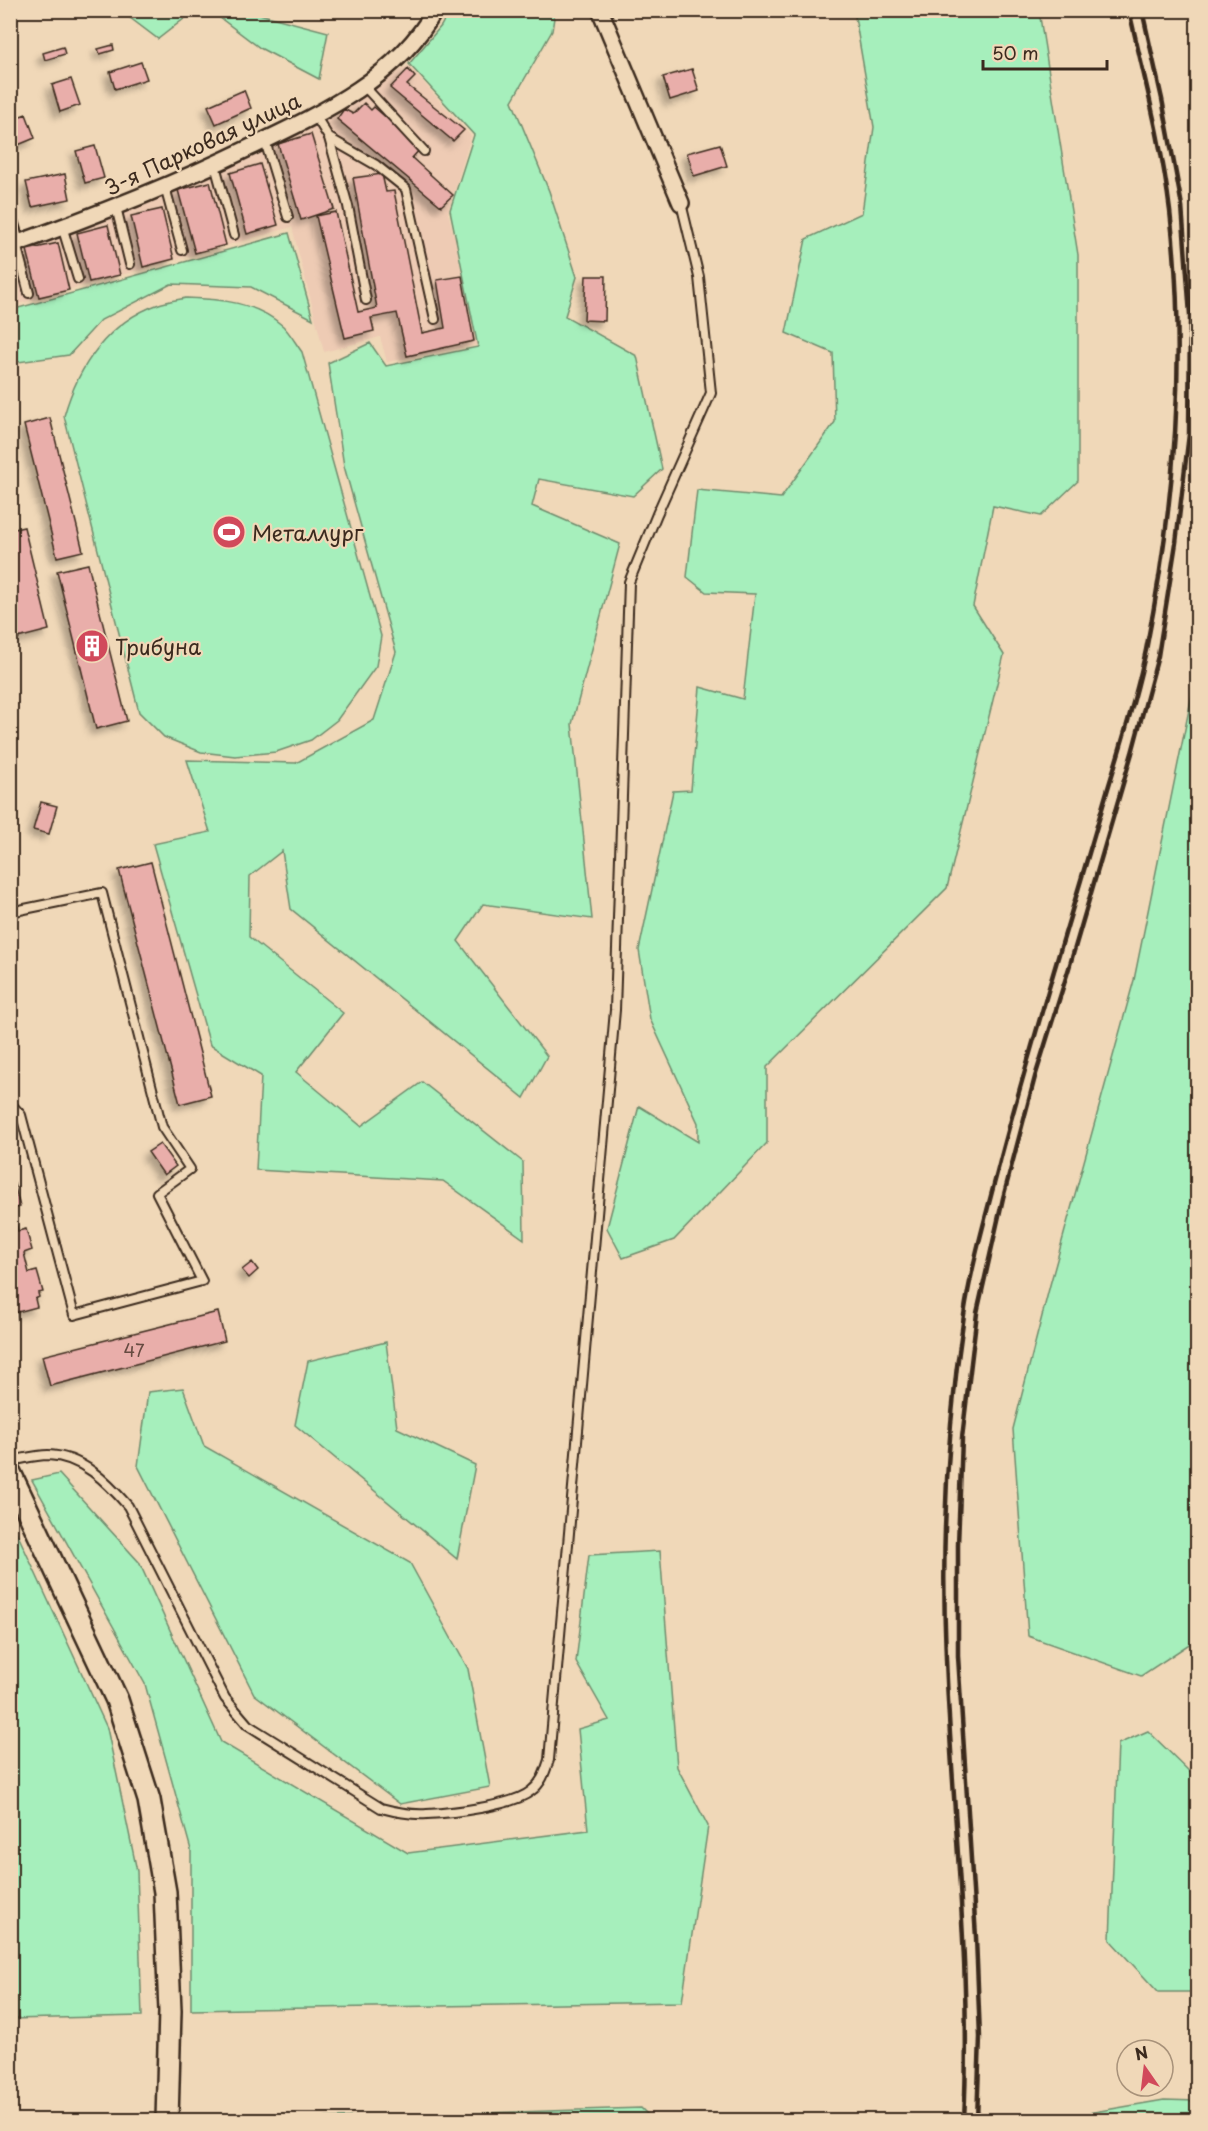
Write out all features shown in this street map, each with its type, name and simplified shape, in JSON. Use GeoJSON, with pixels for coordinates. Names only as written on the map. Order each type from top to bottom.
{"type":"FeatureCollection","features":[{"type":"Feature","properties":{"kind":"main road"},"geometry":{"type":"LineString","coordinates":[[10,1473],[117,1700],[149,1800],[165,1892],[170,2011],[167,2121]]}},
{"type":"Feature","properties":{"kind":"street","name":"3-я Парковая улица"},"geometry":{"type":"LineString","coordinates":[[13,245],[165,187],[265,141],[315,115],[364,86],[399,57],[424,30],[435,10]]}},
{"type":"Feature","properties":{"kind":"street"},"geometry":{"type":"LineString","coordinates":[[600,10],[681,203]]}},
{"type":"Feature","properties":{"kind":"street"},"geometry":{"type":"LineString","coordinates":[[10,224],[13,245]]}},
{"type":"Feature","properties":{"kind":"lane"},"geometry":{"type":"LineString","coordinates":[[364,86],[424,151]]}},
{"type":"Feature","properties":{"kind":"lane"},"geometry":{"type":"LineString","coordinates":[[315,115],[329,138],[348,206],[366,300]]}},
{"type":"Feature","properties":{"kind":"lane"},"geometry":{"type":"LineString","coordinates":[[329,138],[376,165],[406,189],[435,319]]}},
{"type":"Feature","properties":{"kind":"lane"},"geometry":{"type":"LineString","coordinates":[[265,141],[288,217]]}},
{"type":"Feature","properties":{"kind":"lane"},"geometry":{"type":"LineString","coordinates":[[215,165],[234,235]]}},
{"type":"Feature","properties":{"kind":"lane"},"geometry":{"type":"LineString","coordinates":[[165,187],[182,250]]}},
{"type":"Feature","properties":{"kind":"lane"},"geometry":{"type":"LineString","coordinates":[[10,1461],[46,1455],[66,1457],[87,1468],[108,1484],[128,1506],[225,1698],[248,1725],[381,1808],[427,1815],[494,1806],[516,1800],[541,1783],[549,1760],[615,1010],[629,582],[711,393],[699,277],[681,203]]}},
{"type":"Feature","properties":{"kind":"lane"},"geometry":{"type":"LineString","coordinates":[[116,207],[130,264]]}},
{"type":"Feature","properties":{"kind":"lane"},"geometry":{"type":"LineString","coordinates":[[62,226],[78,279]]}},
{"type":"Feature","properties":{"kind":"lane"},"geometry":{"type":"LineString","coordinates":[[13,245],[29,293]]}},
{"type":"Feature","properties":{"kind":"lane"},"geometry":{"type":"LineString","coordinates":[[10,912],[102,893],[162,1127],[190,1169],[157,1193],[202,1281],[74,1315],[21,1115],[10,1103]]}},
{"type":"Feature","properties":{"kind":"shaded area"},"geometry":{"type":"Polygon","coordinates":[[[408,65],[471,136],[448,213],[477,345],[387,362],[380,337],[324,352],[292,227],[11,306],[11,252],[164,195],[328,119],[408,65]]]}},
{"type":"Feature","properties":{"kind":"green space"},"geometry":{"type":"Polygon","coordinates":[[[121,11],[194,11],[158,39],[121,11]]]}},
{"type":"Feature","properties":{"kind":"green space"},"geometry":{"type":"Polygon","coordinates":[[[211,11],[248,11],[328,32],[319,79],[260,48],[211,11]]]}},
{"type":"Feature","properties":{"kind":"green space"},"geometry":{"type":"Polygon","coordinates":[[[449,11],[555,11],[552,31],[512,101],[549,191],[577,277],[565,316],[637,356],[662,469],[633,496],[539,479],[532,506],[620,544],[572,724],[592,919],[483,904],[458,941],[547,1056],[524,1098],[291,909],[282,851],[250,876],[249,937],[343,1013],[296,1072],[361,1126],[422,1082],[523,1162],[524,1239],[443,1181],[256,1170],[261,1076],[210,1045],[153,844],[210,832],[187,760],[296,763],[374,720],[396,652],[344,466],[328,363],[370,343],[386,366],[478,347],[450,210],[474,135],[409,64],[441,26],[449,11]]]}},
{"type":"Feature","properties":{"kind":"green space"},"geometry":{"type":"Polygon","coordinates":[[[854,11],[1039,11],[1078,255],[1078,481],[1041,516],[993,506],[973,606],[1004,655],[947,888],[767,1067],[767,1143],[674,1240],[623,1258],[607,1228],[639,1106],[698,1142],[698,1123],[650,1019],[639,950],[673,791],[691,790],[700,687],[743,699],[755,594],[706,592],[687,577],[697,490],[781,498],[835,422],[833,353],[786,333],[806,239],[862,213],[874,127],[854,11]]]}},
{"type":"Feature","properties":{"kind":"green space"},"geometry":{"type":"Polygon","coordinates":[[[289,233],[313,319],[251,287],[171,284],[101,320],[69,355],[11,363],[11,310],[289,233]]]}},
{"type":"Feature","properties":{"kind":"green space"},"geometry":{"type":"Polygon","coordinates":[[[186,298],[238,303],[261,312],[283,326],[302,352],[381,636],[376,666],[337,720],[311,740],[276,752],[235,756],[201,752],[164,737],[139,712],[64,416],[87,363],[110,334],[141,312],[159,304],[186,298]]]}},
{"type":"Feature","properties":{"kind":"green space"},"geometry":{"type":"Polygon","coordinates":[[[1197,670],[1197,1639],[1141,1676],[1028,1636],[1013,1429],[1134,980],[1197,670]]]}},
{"type":"Feature","properties":{"kind":"green space"},"geometry":{"type":"Polygon","coordinates":[[[386,1342],[397,1428],[475,1465],[457,1559],[295,1425],[308,1361],[386,1342]]]}},
{"type":"Feature","properties":{"kind":"green space"},"geometry":{"type":"Polygon","coordinates":[[[183,1388],[204,1446],[410,1563],[468,1669],[490,1787],[400,1804],[254,1694],[138,1466],[148,1392],[183,1388]]]}},
{"type":"Feature","properties":{"kind":"green space"},"geometry":{"type":"Polygon","coordinates":[[[59,1474],[139,1562],[221,1742],[408,1853],[588,1830],[578,1729],[609,1720],[576,1662],[589,1555],[660,1551],[677,1767],[708,1826],[682,2002],[191,2010],[191,1850],[145,1684],[32,1480],[59,1474]]]}},
{"type":"Feature","properties":{"kind":"green space"},"geometry":{"type":"Polygon","coordinates":[[[11,1520],[107,1728],[137,1871],[142,2016],[11,2019],[11,1520]]]}},
{"type":"Feature","properties":{"kind":"green space"},"geometry":{"type":"Polygon","coordinates":[[[1148,1731],[1197,1779],[1197,1992],[1158,1992],[1110,1940],[1118,1744],[1148,1731]]]}},
{"type":"Feature","properties":{"kind":"green space"},"geometry":{"type":"Polygon","coordinates":[[[1164,2100],[1197,2101],[1197,2120],[1047,2120],[1164,2100]]]}},
{"type":"Feature","properties":{"kind":"green space"},"geometry":{"type":"Polygon","coordinates":[[[641,2108],[653,2120],[276,2120],[641,2108]]]}},
{"type":"Feature","properties":{"kind":"building"},"geometry":{"type":"Polygon","coordinates":[[[113,45],[114,50],[100,54],[98,49],[113,45]]]}},
{"type":"Feature","properties":{"kind":"building"},"geometry":{"type":"Polygon","coordinates":[[[63,47],[65,54],[45,60],[43,53],[63,47]]]}},
{"type":"Feature","properties":{"kind":"building"},"geometry":{"type":"Polygon","coordinates":[[[141,62],[147,79],[115,89],[110,72],[141,62]]]}},
{"type":"Feature","properties":{"kind":"building"},"geometry":{"type":"Polygon","coordinates":[[[408,69],[415,77],[407,85],[464,130],[453,141],[390,88],[408,69]]]}},
{"type":"Feature","properties":{"kind":"building"},"geometry":{"type":"Polygon","coordinates":[[[692,69],[699,91],[670,100],[663,77],[692,69]]]}},
{"type":"Feature","properties":{"kind":"building"},"geometry":{"type":"Polygon","coordinates":[[[71,79],[80,105],[60,112],[52,85],[71,79]]]}},
{"type":"Feature","properties":{"kind":"building"},"geometry":{"type":"Polygon","coordinates":[[[244,90],[251,108],[216,124],[208,106],[244,90]]]}},
{"type":"Feature","properties":{"kind":"building"},"geometry":{"type":"Polygon","coordinates":[[[364,103],[371,110],[374,107],[421,148],[412,158],[453,195],[441,206],[337,119],[344,109],[353,114],[364,103]]]}},
{"type":"Feature","properties":{"kind":"building"},"geometry":{"type":"Polygon","coordinates":[[[26,114],[35,138],[18,145],[10,126],[10,120],[26,114]]]}},
{"type":"Feature","properties":{"kind":"building"},"geometry":{"type":"Polygon","coordinates":[[[311,134],[334,209],[301,220],[278,144],[311,134]]]}},
{"type":"Feature","properties":{"kind":"building"},"geometry":{"type":"Polygon","coordinates":[[[720,144],[727,166],[694,176],[687,153],[720,144]]]}},
{"type":"Feature","properties":{"kind":"building"},"geometry":{"type":"Polygon","coordinates":[[[95,146],[104,178],[85,183],[76,151],[95,146]]]}},
{"type":"Feature","properties":{"kind":"building"},"geometry":{"type":"Polygon","coordinates":[[[260,164],[278,225],[247,234],[230,173],[260,164]]]}},
{"type":"Feature","properties":{"kind":"building"},"geometry":{"type":"Polygon","coordinates":[[[65,174],[70,199],[32,207],[26,182],[65,174]]]}},
{"type":"Feature","properties":{"kind":"building"},"geometry":{"type":"Polygon","coordinates":[[[382,174],[386,192],[394,191],[422,333],[445,328],[437,280],[462,276],[474,341],[407,356],[397,313],[371,318],[374,331],[345,338],[316,216],[336,212],[358,312],[377,308],[353,178],[382,174]]]}},
{"type":"Feature","properties":{"kind":"building"},"geometry":{"type":"Polygon","coordinates":[[[210,182],[226,245],[195,253],[178,190],[210,182]]]}},
{"type":"Feature","properties":{"kind":"building"},"geometry":{"type":"Polygon","coordinates":[[[162,209],[174,259],[143,267],[131,216],[162,209]]]}},
{"type":"Feature","properties":{"kind":"building"},"geometry":{"type":"Polygon","coordinates":[[[108,225],[120,275],[89,282],[77,233],[108,225]]]}},
{"type":"Feature","properties":{"kind":"building"},"geometry":{"type":"Polygon","coordinates":[[[58,243],[69,290],[39,297],[27,250],[58,243]]]}},
{"type":"Feature","properties":{"kind":"building"},"geometry":{"type":"Polygon","coordinates":[[[586,276],[606,276],[605,321],[584,320],[586,276]]]}},
{"type":"Feature","properties":{"kind":"building"},"geometry":{"type":"Polygon","coordinates":[[[50,418],[83,551],[57,557],[24,425],[50,418]]]}},
{"type":"Feature","properties":{"kind":"building"},"geometry":{"type":"Polygon","coordinates":[[[24,527],[49,630],[10,640],[10,530],[24,527]]]}},
{"type":"Feature","properties":{"kind":"building","name":"Трибуна"},"geometry":{"type":"Polygon","coordinates":[[[88,564],[127,721],[96,729],[57,571],[88,564]]]}},
{"type":"Feature","properties":{"kind":"building"},"geometry":{"type":"Polygon","coordinates":[[[41,802],[57,806],[49,834],[33,830],[41,802]]]}},
{"type":"Feature","properties":{"kind":"building"},"geometry":{"type":"Polygon","coordinates":[[[151,862],[211,1096],[180,1104],[119,870],[151,862]]]}},
{"type":"Feature","properties":{"kind":"building"},"geometry":{"type":"Polygon","coordinates":[[[160,1144],[176,1166],[164,1175],[148,1152],[160,1144]]]}},
{"type":"Feature","properties":{"kind":"building"},"geometry":{"type":"Polygon","coordinates":[[[13,1180],[20,1207],[13,1209],[18,1231],[26,1229],[32,1250],[24,1253],[29,1273],[37,1271],[43,1292],[38,1293],[39,1297],[35,1299],[37,1307],[10,1314],[10,1181],[13,1180]]]}},
{"type":"Feature","properties":{"kind":"building"},"geometry":{"type":"Polygon","coordinates":[[[252,1262],[258,1270],[249,1278],[242,1270],[252,1262]]]}},
{"type":"Feature","properties":{"kind":"building"},"geometry":{"type":"Polygon","coordinates":[[[218,1312],[225,1341],[50,1386],[42,1356],[218,1312]]]}},
{"type":"Feature","properties":{"kind":"railway"},"geometry":{"type":"LineString","coordinates":[[964,2120],[966,2062],[963,1947],[949,1716],[944,1572],[947,1486],[958,1357],[971,1275],[1001,1157],[1142,668],[1156,596],[1171,486],[1178,376],[1175,266],[1167,186],[1129,10]]}},
{"type":"Feature","properties":{"kind":"railway"},"geometry":{"type":"LineString","coordinates":[[977,2120],[980,2037],[976,1937],[958,1656],[958,1545],[962,1438],[977,1313],[1003,1198],[1035,1077],[1132,753],[1158,656],[1176,543],[1189,434],[1190,315],[1182,206],[1142,10]]}},
{"type":"Feature","properties":{"kind":"place","name":"Металлург"},"geometry":{"type":"Point","coordinates":[229,532]}},
{"type":"Feature","properties":{"kind":"place","name":"Трибуна"},"geometry":{"type":"Point","coordinates":[92,646]}}]}
